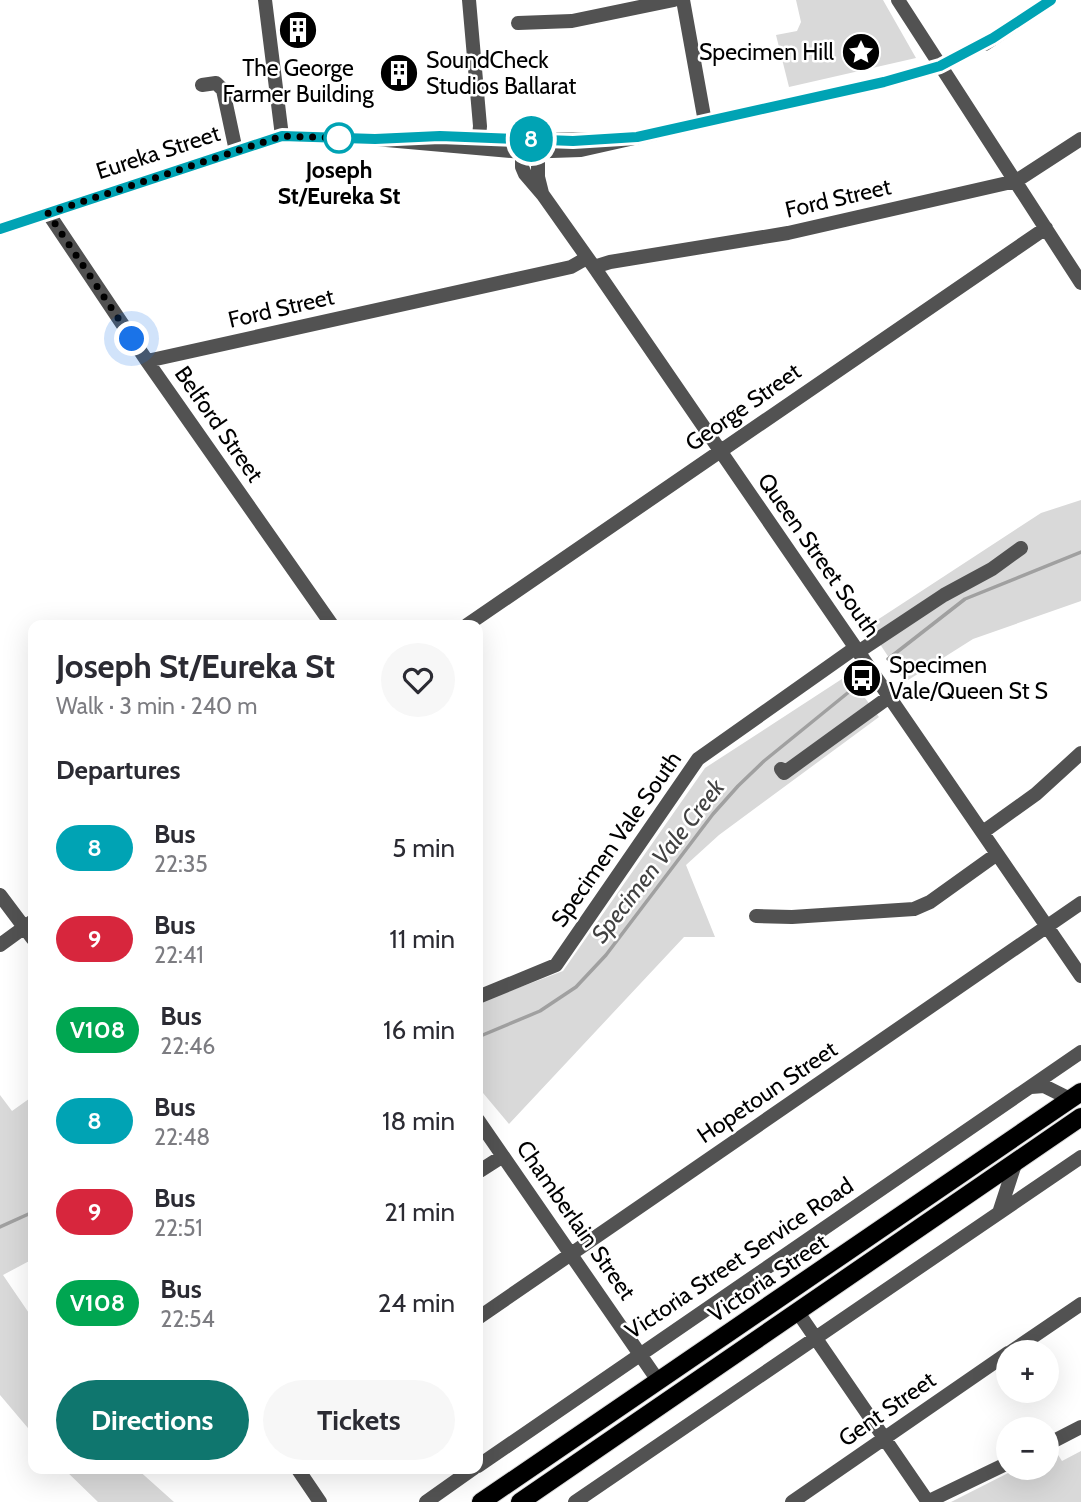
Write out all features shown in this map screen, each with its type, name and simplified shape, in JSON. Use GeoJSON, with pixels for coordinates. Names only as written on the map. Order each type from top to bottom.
{"type":"FeatureCollection","features":[{"type":"Feature","properties":{"kind":"main road","name":"Victoria Street"},"geometry":{"type":"LineString","coordinates":[[481,1502],[1076,1096]]}},
{"type":"Feature","properties":{"kind":"main road","name":"Victoria Street"},"geometry":{"type":"LineString","coordinates":[[520,1502],[1081,1117]]}},
{"type":"Feature","properties":{"kind":"street"},"geometry":{"type":"LineString","coordinates":[[265,0],[282,136]]}},
{"type":"Feature","properties":{"kind":"street"},"geometry":{"type":"LineString","coordinates":[[469,0],[479,138]]}},
{"type":"Feature","properties":{"kind":"street"},"geometry":{"type":"LineString","coordinates":[[518,23],[589,18],[674,0]]}},
{"type":"Feature","properties":{"kind":"street"},"geometry":{"type":"LineString","coordinates":[[683,0],[705,122]]}},
{"type":"Feature","properties":{"kind":"street"},"geometry":{"type":"LineString","coordinates":[[898,0],[1081,283]]}},
{"type":"Feature","properties":{"kind":"street","name":"Eureka Street"},"geometry":{"type":"LineString","coordinates":[[538,152],[595,148],[943,70],[1051,0]]}},
{"type":"Feature","properties":{"kind":"street"},"geometry":{"type":"LineString","coordinates":[[202,85],[216,83],[223,90],[236,151]]}},
{"type":"Feature","properties":{"kind":"street","name":"Eureka Street"},"geometry":{"type":"LineString","coordinates":[[0,229],[282,136],[522,146],[637,137]]}},
{"type":"Feature","properties":{"kind":"street","name":"Eureka Street"},"geometry":{"type":"LineString","coordinates":[[375,139],[430,136],[479,138],[522,146]]}},
{"type":"Feature","properties":{"kind":"street","name":"Ford Street"},"geometry":{"type":"LineString","coordinates":[[147,361],[565,268],[788,233],[1016,181],[1081,139]]}},
{"type":"Feature","properties":{"kind":"street"},"geometry":{"type":"LineString","coordinates":[[522,146],[538,152]]}},
{"type":"Feature","properties":{"kind":"street","name":"Queen Street South"},"geometry":{"type":"LineString","coordinates":[[522,146],[525,174],[543,195],[1081,976]]}},
{"type":"Feature","properties":{"kind":"street","name":"Queen Street South"},"geometry":{"type":"LineString","coordinates":[[538,152],[538,177],[543,195]]}},
{"type":"Feature","properties":{"kind":"street","name":"Belford Street"},"geometry":{"type":"LineString","coordinates":[[48,213],[147,361],[328,620]]}},
{"type":"Feature","properties":{"kind":"street","name":"George Street"},"geometry":{"type":"LineString","coordinates":[[474,620],[1046,228]]}},
{"type":"Feature","properties":{"kind":"street","name":"Specimen Vale South"},"geometry":{"type":"LineString","coordinates":[[483,995],[556,965],[698,759],[857,650],[944,594],[992,569],[1021,548]]}},
{"type":"Feature","properties":{"kind":"street"},"geometry":{"type":"LineString","coordinates":[[781,769],[784,773],[889,696]]}},
{"type":"Feature","properties":{"kind":"street"},"geometry":{"type":"LineString","coordinates":[[983,832],[1036,794],[1081,753]]}},
{"type":"Feature","properties":{"kind":"street"},"geometry":{"type":"LineString","coordinates":[[755,916],[792,917],[914,909],[930,902],[997,854]]}},
{"type":"Feature","properties":{"kind":"street"},"geometry":{"type":"LineString","coordinates":[[0,895],[28,927]]}},
{"type":"Feature","properties":{"kind":"street","name":"Hopetoun Street"},"geometry":{"type":"LineString","coordinates":[[483,1315],[1081,903]]}},
{"type":"Feature","properties":{"kind":"street"},"geometry":{"type":"LineString","coordinates":[[0,945],[28,930]]}},
{"type":"Feature","properties":{"kind":"street","name":"Victoria Street Service Road"},"geometry":{"type":"LineString","coordinates":[[483,1462],[1081,1052]]}},
{"type":"Feature","properties":{"kind":"street"},"geometry":{"type":"LineString","coordinates":[[1027,1089],[1044,1086],[1076,1096]]}},
{"type":"Feature","properties":{"kind":"street","name":"Chamberlain Street"},"geometry":{"type":"LineString","coordinates":[[483,1127],[659,1382]]}},
{"type":"Feature","properties":{"kind":"street"},"geometry":{"type":"LineString","coordinates":[[483,1169],[503,1156]]}},
{"type":"Feature","properties":{"kind":"street"},"geometry":{"type":"LineString","coordinates":[[575,1502],[1081,1157]]}},
{"type":"Feature","properties":{"kind":"street"},"geometry":{"type":"LineString","coordinates":[[999,1213],[1016,1161]]}},
{"type":"Feature","properties":{"kind":"street","name":"Gent Street"},"geometry":{"type":"LineString","coordinates":[[1028,1340],[1081,1304]]}},
{"type":"Feature","properties":{"kind":"street"},"geometry":{"type":"LineString","coordinates":[[797,1311],[927,1502],[996,1469]]}},
{"type":"Feature","properties":{"kind":"street","name":"Gent Street"},"geometry":{"type":"LineString","coordinates":[[792,1502],[996,1362]]}},
{"type":"Feature","properties":{"kind":"street"},"geometry":{"type":"LineString","coordinates":[[1059,1438],[1081,1427]]}},
{"type":"Feature","properties":{"kind":"street"},"geometry":{"type":"LineString","coordinates":[[301,1474],[320,1502]]}},
{"type":"Feature","properties":{"kind":"street","name":"Victoria Street Service Road"},"geometry":{"type":"LineString","coordinates":[[426,1502],[466,1474]]}},
{"type":"Feature","properties":{"kind":"shaded area"},"geometry":{"type":"Polygon","coordinates":[[[796,0],[883,0],[916,58],[789,87],[776,35],[797,31],[801,22],[796,0]]]}},
{"type":"Feature","properties":{"kind":"shaded area"},"geometry":{"type":"Polygon","coordinates":[[[1081,500],[1081,601],[973,639],[905,682],[868,626],[1041,513],[1081,500]]]}},
{"type":"Feature","properties":{"kind":"shaded area"},"geometry":{"type":"Polygon","coordinates":[[[848,675],[879,717],[719,835],[686,865],[715,937],[684,937],[509,1124],[483,1093],[483,1001],[563,971],[705,768],[848,675]]]}},
{"type":"Feature","properties":{"kind":"shaded area"},"geometry":{"type":"Polygon","coordinates":[[[0,1095],[12,1111],[28,1100],[28,1262],[3,1275],[28,1312],[28,1428],[0,1395],[0,1095]]]}},
{"type":"Feature","properties":{"kind":"shaded area"},"geometry":{"type":"Polygon","coordinates":[[[1081,1451],[1081,1502],[951,1502],[996,1479],[1059,1480],[1059,1456],[1062,1461],[1081,1451]]]}},
{"type":"Feature","properties":{"kind":"shaded area"},"geometry":{"type":"Polygon","coordinates":[[[69,1474],[143,1474],[174,1502],[98,1502],[69,1474]]]}},
{"type":"Feature","properties":{"kind":"waterway","name":"Specimen Vale Creek"},"geometry":{"type":"LineString","coordinates":[[888,659],[965,599],[1081,552]]}},
{"type":"Feature","properties":{"kind":"waterway","name":"Specimen Vale Creek"},"geometry":{"type":"LineString","coordinates":[[483,1035],[540,1011],[576,987],[606,955],[713,814],[738,786],[764,761],[855,687]]}},
{"type":"Feature","properties":{"kind":"waterway","name":"Specimen Vale Creek"},"geometry":{"type":"LineString","coordinates":[[0,1227],[28,1214]]}},
{"type":"Feature","properties":{"kind":"bus line","name":"8"},"geometry":{"type":"LineString","coordinates":[[0,229],[282,136],[375,139],[440,136],[573,141],[637,137],[884,82],[940,66],[993,38],[1051,0]]}},
{"type":"Feature","properties":{"kind":"place","name":"The George Farmer Building"},"geometry":{"type":"Point","coordinates":[298,30]}},
{"type":"Feature","properties":{"kind":"place","name":"Specimen Hill"},"geometry":{"type":"Point","coordinates":[861,52]}},
{"type":"Feature","properties":{"kind":"place","name":"SoundCheck Studios Ballarat"},"geometry":{"type":"Point","coordinates":[399,73]}},
{"type":"Feature","properties":{"kind":"place","name":"Joseph St/Eureka St"},"geometry":{"type":"Point","coordinates":[339,138]}},
{"type":"Feature","properties":{"kind":"place","name":"Specimen Vale/Queen St S"},"geometry":{"type":"Point","coordinates":[862,678]}},
{"type":"Feature","properties":{"kind":"route"},"geometry":{"type":"LineString","coordinates":[[132,339],[48,213],[282,136],[339,138]]}}]}
